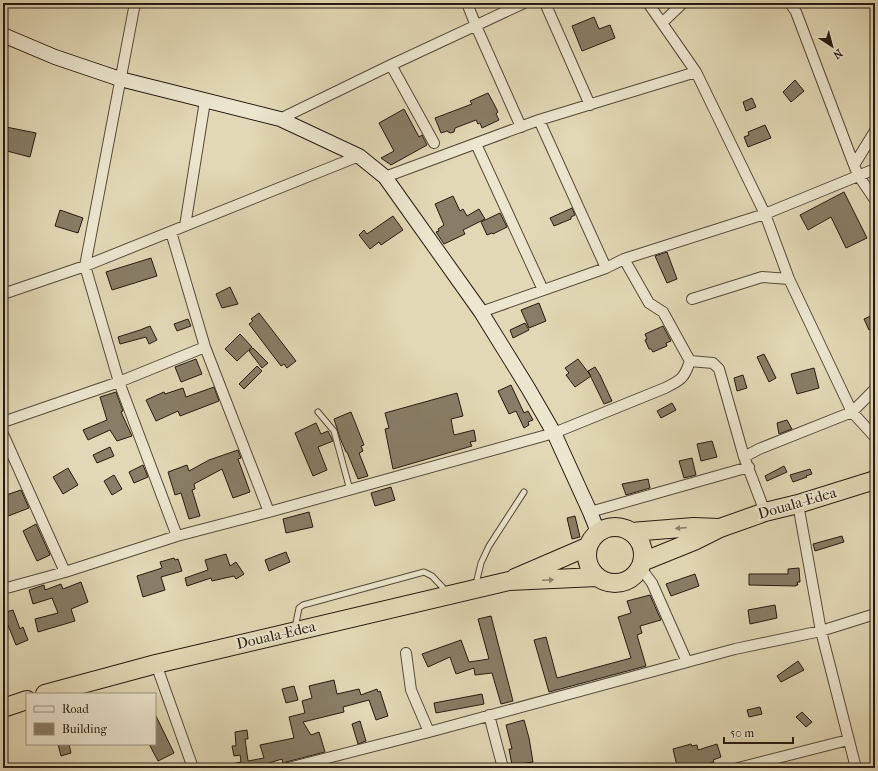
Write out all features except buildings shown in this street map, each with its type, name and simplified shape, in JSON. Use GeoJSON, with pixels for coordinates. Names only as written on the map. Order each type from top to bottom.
{"type":"FeatureCollection","features":[{"type":"Feature","properties":{"kind":"highway","name":"Douala-Edea"},"geometry":{"type":"LineString","coordinates":[[641,565],[720,528],[765,512],[798,504],[875,480]]}},
{"type":"Feature","properties":{"kind":"highway"},"geometry":{"type":"LineString","coordinates":[[614,526],[631,532],[641,545],[642,553],[641,565],[632,577],[621,582],[608,582],[597,577],[590,569],[586,558],[593,539],[603,529],[614,526]]}},
{"type":"Feature","properties":{"kind":"highway","name":"Douala-Edea"},"geometry":{"type":"LineString","coordinates":[[631,532],[694,527],[720,528]]}},
{"type":"Feature","properties":{"kind":"highway","name":"Douala-Edea"},"geometry":{"type":"LineString","coordinates":[[509,581],[593,539]]}},
{"type":"Feature","properties":{"kind":"highway","name":"Douala-Edea"},"geometry":{"type":"LineString","coordinates":[[49,693],[156,664],[475,588],[509,581],[597,577]]}},
{"type":"Feature","properties":{"kind":"highway"},"geometry":{"type":"LineString","coordinates":[[3,708],[26,700]]}},
{"type":"Feature","properties":{"kind":"main road"},"geometry":{"type":"LineString","coordinates":[[3,35],[55,57],[120,80],[280,119],[359,156],[385,177],[481,312],[554,433],[590,512],[593,539]]}},
{"type":"Feature","properties":{"kind":"street"},"geometry":{"type":"LineString","coordinates":[[135,3],[85,266],[119,382],[177,536]]}},
{"type":"Feature","properties":{"kind":"street"},"geometry":{"type":"LineString","coordinates":[[467,3],[521,127]]}},
{"type":"Feature","properties":{"kind":"street"},"geometry":{"type":"LineString","coordinates":[[280,119],[524,3]]}},
{"type":"Feature","properties":{"kind":"street"},"geometry":{"type":"LineString","coordinates":[[545,3],[590,105]]}},
{"type":"Feature","properties":{"kind":"street"},"geometry":{"type":"LineString","coordinates":[[648,3],[696,72],[765,214],[789,279],[852,412],[875,437]]}},
{"type":"Feature","properties":{"kind":"street"},"geometry":{"type":"LineString","coordinates":[[662,23],[683,3]]}},
{"type":"Feature","properties":{"kind":"street"},"geometry":{"type":"LineString","coordinates":[[790,3],[796,12],[858,175],[875,200]]}},
{"type":"Feature","properties":{"kind":"street"},"geometry":{"type":"LineString","coordinates":[[391,65],[434,143]]}},
{"type":"Feature","properties":{"kind":"street"},"geometry":{"type":"LineString","coordinates":[[385,177],[539,120],[696,72]]}},
{"type":"Feature","properties":{"kind":"street"},"geometry":{"type":"LineString","coordinates":[[186,226],[205,101]]}},
{"type":"Feature","properties":{"kind":"street"},"geometry":{"type":"LineString","coordinates":[[539,120],[606,268]]}},
{"type":"Feature","properties":{"kind":"street"},"geometry":{"type":"LineString","coordinates":[[854,165],[875,131]]}},
{"type":"Feature","properties":{"kind":"street"},"geometry":{"type":"LineString","coordinates":[[476,144],[543,290]]}},
{"type":"Feature","properties":{"kind":"street"},"geometry":{"type":"LineString","coordinates":[[3,294],[85,266],[359,156]]}},
{"type":"Feature","properties":{"kind":"street"},"geometry":{"type":"LineString","coordinates":[[481,312],[606,268],[624,260],[765,214],[875,169]]}},
{"type":"Feature","properties":{"kind":"street"},"geometry":{"type":"LineString","coordinates":[[171,232],[205,347],[269,512]]}},
{"type":"Feature","properties":{"kind":"street"},"geometry":{"type":"LineString","coordinates":[[3,589],[65,572],[177,536],[350,490],[554,433],[678,382],[686,374],[690,361],[663,312],[649,303],[624,260]]}},
{"type":"Feature","properties":{"kind":"street"},"geometry":{"type":"LineString","coordinates":[[692,299],[762,277],[789,279]]}},
{"type":"Feature","properties":{"kind":"street"},"geometry":{"type":"LineString","coordinates":[[3,422],[119,382],[205,347]]}},
{"type":"Feature","properties":{"kind":"street"},"geometry":{"type":"LineString","coordinates":[[690,361],[713,363],[719,369],[744,457],[765,512]]}},
{"type":"Feature","properties":{"kind":"street"},"geometry":{"type":"LineString","coordinates":[[744,457],[759,448],[852,412],[875,390]]}},
{"type":"Feature","properties":{"kind":"street"},"geometry":{"type":"LineString","coordinates":[[3,434],[65,572]]}},
{"type":"Feature","properties":{"kind":"street"},"geometry":{"type":"LineString","coordinates":[[590,512],[749,467]]}},
{"type":"Feature","properties":{"kind":"street"},"geometry":{"type":"LineString","coordinates":[[798,504],[821,631],[856,768]]}},
{"type":"Feature","properties":{"kind":"street"},"geometry":{"type":"LineString","coordinates":[[641,565],[652,583],[687,662]]}},
{"type":"Feature","properties":{"kind":"street"},"geometry":{"type":"LineString","coordinates":[[288,768],[429,732],[735,649],[821,631],[875,614]]}},
{"type":"Feature","properties":{"kind":"street"},"geometry":{"type":"LineString","coordinates":[[406,653],[411,690],[429,732]]}},
{"type":"Feature","properties":{"kind":"street"},"geometry":{"type":"LineString","coordinates":[[156,664],[193,768]]}},
{"type":"Feature","properties":{"kind":"street"},"geometry":{"type":"LineString","coordinates":[[489,715],[503,768]]}},
{"type":"Feature","properties":{"kind":"street"},"geometry":{"type":"LineString","coordinates":[[738,768],[848,740]]}},
{"type":"Feature","properties":{"kind":"lane"},"geometry":{"type":"LineString","coordinates":[[318,412],[334,432],[350,490]]}},
{"type":"Feature","properties":{"kind":"lane"},"geometry":{"type":"LineString","coordinates":[[475,588],[481,563],[489,546],[524,492]]}},
{"type":"Feature","properties":{"kind":"lane"},"geometry":{"type":"LineString","coordinates":[[295,631],[299,608],[303,605],[424,572],[432,576],[449,594]]}}]}
